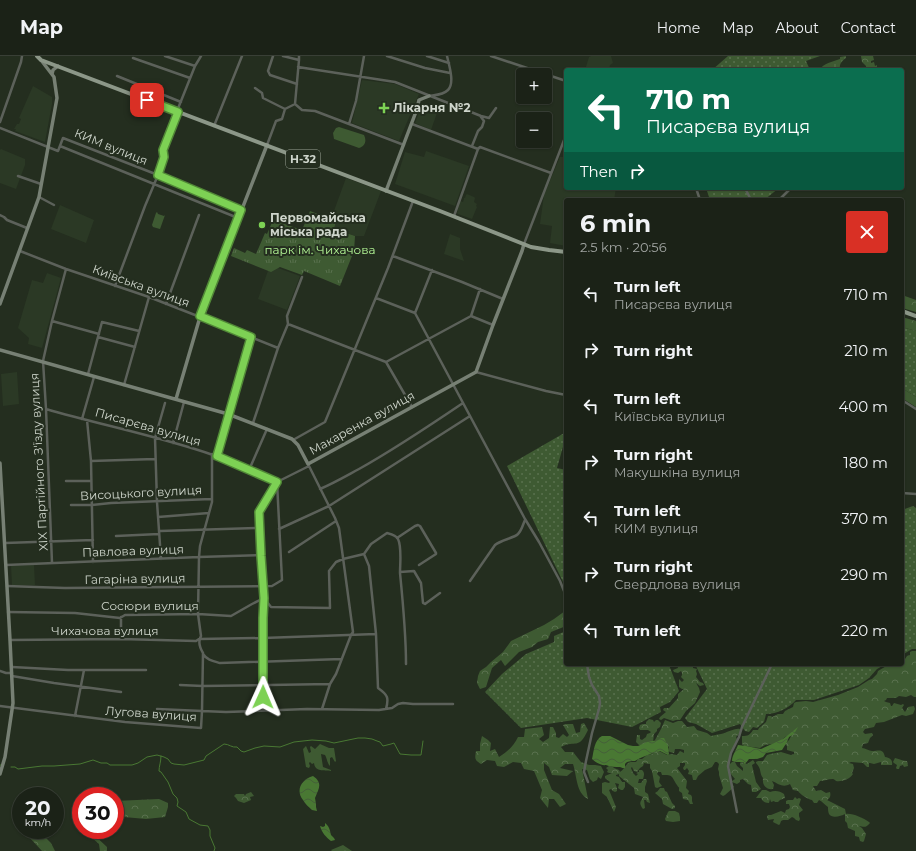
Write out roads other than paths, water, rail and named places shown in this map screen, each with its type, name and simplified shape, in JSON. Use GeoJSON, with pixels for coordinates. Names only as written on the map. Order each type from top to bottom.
{"type":"FeatureCollection","features":[{"type":"Feature","properties":{"kind":"main road","name":"Н-32"},"geometry":{"type":"LineString","coordinates":[[39,58],[177,112],[454,216],[531,247],[564,252]]}},
{"type":"Feature","properties":{"kind":"main road"},"geometry":{"type":"LineString","coordinates":[[904,312],[916,316]]}},
{"type":"Feature","properties":{"kind":"street"},"geometry":{"type":"LineString","coordinates":[[0,122],[22,56]]}},
{"type":"Feature","properties":{"kind":"street"},"geometry":{"type":"LineString","coordinates":[[165,56],[195,66]]}},
{"type":"Feature","properties":{"kind":"street"},"geometry":{"type":"LineString","coordinates":[[115,286],[158,175],[164,157],[163,150],[180,102],[195,66],[202,56]]}},
{"type":"Feature","properties":{"kind":"street"},"geometry":{"type":"LineString","coordinates":[[214,126],[242,56]]}},
{"type":"Feature","properties":{"kind":"street"},"geometry":{"type":"LineString","coordinates":[[273,56],[268,71],[270,75],[297,84]]}},
{"type":"Feature","properties":{"kind":"street"},"geometry":{"type":"LineString","coordinates":[[283,56],[299,60]]}},
{"type":"Feature","properties":{"kind":"street"},"geometry":{"type":"LineString","coordinates":[[295,104],[299,56]]}},
{"type":"Feature","properties":{"kind":"street"},"geometry":{"type":"LineString","coordinates":[[349,124],[356,101],[364,56]]}},
{"type":"Feature","properties":{"kind":"street"},"geometry":{"type":"LineString","coordinates":[[387,56],[425,68],[450,73]]}},
{"type":"Feature","properties":{"kind":"street"},"geometry":{"type":"LineString","coordinates":[[427,56],[448,63]]}},
{"type":"Feature","properties":{"kind":"street"},"geometry":{"type":"LineString","coordinates":[[386,191],[412,124],[419,100],[429,96],[441,94],[448,90],[451,84],[447,56]]}},
{"type":"Feature","properties":{"kind":"street"},"geometry":{"type":"LineString","coordinates":[[491,56],[564,80]]}},
{"type":"Feature","properties":{"kind":"street"},"geometry":{"type":"LineString","coordinates":[[0,304],[39,197],[56,98],[54,77],[39,58]]}},
{"type":"Feature","properties":{"kind":"street"},"geometry":{"type":"LineString","coordinates":[[133,58],[190,78]]}},
{"type":"Feature","properties":{"kind":"street"},"geometry":{"type":"LineString","coordinates":[[52,74],[53,70],[58,66]]}},
{"type":"Feature","properties":{"kind":"street"},"geometry":{"type":"LineString","coordinates":[[298,68],[395,82],[489,118],[496,108]]}},
{"type":"Feature","properties":{"kind":"street"},"geometry":{"type":"LineString","coordinates":[[117,76],[180,102]]}},
{"type":"Feature","properties":{"kind":"street"},"geometry":{"type":"LineString","coordinates":[[255,88],[262,93],[264,98],[285,109]]}},
{"type":"Feature","properties":{"kind":"street"},"geometry":{"type":"LineString","coordinates":[[295,104],[302,110],[315,111],[404,145]]}},
{"type":"Feature","properties":{"kind":"street"},"geometry":{"type":"LineString","coordinates":[[176,399],[200,316],[276,121],[282,119],[285,109],[295,104]]}},
{"type":"Feature","properties":{"kind":"street"},"geometry":{"type":"LineString","coordinates":[[472,146],[484,121],[481,116]]}},
{"type":"Feature","properties":{"kind":"street"},"geometry":{"type":"LineString","coordinates":[[412,124],[478,149],[480,147],[551,173]]}},
{"type":"Feature","properties":{"kind":"street"},"geometry":{"type":"LineString","coordinates":[[0,128],[58,151],[60,146]]}},
{"type":"Feature","properties":{"kind":"street","name":"КИМ вулиця"},"geometry":{"type":"LineString","coordinates":[[238,218],[60,146],[63,138],[158,175],[241,210]]}},
{"type":"Feature","properties":{"kind":"street"},"geometry":{"type":"LineString","coordinates":[[564,140],[476,372],[564,394]]}},
{"type":"Feature","properties":{"kind":"street"},"geometry":{"type":"LineString","coordinates":[[454,216],[478,149]]}},
{"type":"Feature","properties":{"kind":"street"},"geometry":{"type":"LineString","coordinates":[[18,176],[42,184]]}},
{"type":"Feature","properties":{"kind":"street"},"geometry":{"type":"LineString","coordinates":[[781,198],[789,190]]}},
{"type":"Feature","properties":{"kind":"street"},"geometry":{"type":"LineString","coordinates":[[39,197],[54,205]]}},
{"type":"Feature","properties":{"kind":"street"},"geometry":{"type":"LineString","coordinates":[[293,440],[325,422],[367,322],[413,201]]}},
{"type":"Feature","properties":{"kind":"street"},"geometry":{"type":"LineString","coordinates":[[0,215],[7,220],[27,228]]}},
{"type":"Feature","properties":{"kind":"street"},"geometry":{"type":"LineString","coordinates":[[166,304],[199,215]]}},
{"type":"Feature","properties":{"kind":"street","name":"Київська вулиця"},"geometry":{"type":"LineString","coordinates":[[20,251],[66,269],[200,316],[278,348]]}},
{"type":"Feature","properties":{"kind":"street"},"geometry":{"type":"LineString","coordinates":[[393,256],[503,299]]}},
{"type":"Feature","properties":{"kind":"street","name":"XIX Партійного З'їзду вулиця"},"geometry":{"type":"LineString","coordinates":[[52,563],[43,361],[66,269]]}},
{"type":"Feature","properties":{"kind":"street"},"geometry":{"type":"LineString","coordinates":[[415,313],[432,270]]}},
{"type":"Feature","properties":{"kind":"street"},"geometry":{"type":"LineString","coordinates":[[253,423],[278,348],[288,324],[287,316],[302,277]]}},
{"type":"Feature","properties":{"kind":"street"},"geometry":{"type":"LineString","coordinates":[[386,362],[470,316],[480,290]]}},
{"type":"Feature","properties":{"kind":"street"},"geometry":{"type":"LineString","coordinates":[[124,384],[149,297]]}},
{"type":"Feature","properties":{"kind":"street"},"geometry":{"type":"LineString","coordinates":[[376,298],[415,313],[525,520],[560,580],[564,591]]}},
{"type":"Feature","properties":{"kind":"street"},"geometry":{"type":"LineString","coordinates":[[470,316],[493,325]]}},
{"type":"Feature","properties":{"kind":"street"},"geometry":{"type":"LineString","coordinates":[[52,321],[134,347]]}},
{"type":"Feature","properties":{"kind":"street"},"geometry":{"type":"LineString","coordinates":[[88,374],[102,322],[139,332]]}},
{"type":"Feature","properties":{"kind":"street"},"geometry":{"type":"LineString","coordinates":[[288,324],[386,362],[412,407]]}},
{"type":"Feature","properties":{"kind":"street"},"geometry":{"type":"LineString","coordinates":[[217,456],[251,337]]}},
{"type":"Feature","properties":{"kind":"street","name":"Макаренка вулиця"},"geometry":{"type":"LineString","coordinates":[[0,350],[228,414],[253,423],[293,440],[298,445],[309,465],[476,372]]}},
{"type":"Feature","properties":{"kind":"street"},"geometry":{"type":"LineString","coordinates":[[82,419],[94,376]]}},
{"type":"Feature","properties":{"kind":"street"},"geometry":{"type":"LineString","coordinates":[[904,401],[916,409]]}},
{"type":"Feature","properties":{"kind":"street"},"geometry":{"type":"LineString","coordinates":[[173,443],[184,402]]}},
{"type":"Feature","properties":{"kind":"street"},"geometry":{"type":"LineString","coordinates":[[161,559],[155,459],[156,438],[165,403]]}},
{"type":"Feature","properties":{"kind":"street"},"geometry":{"type":"LineString","coordinates":[[320,489],[330,485],[426,429],[463,403]]}},
{"type":"Feature","properties":{"kind":"street","name":"Писарєва вулиця"},"geometry":{"type":"LineString","coordinates":[[46,409],[212,454],[277,482]]}},
{"type":"Feature","properties":{"kind":"street"},"geometry":{"type":"LineString","coordinates":[[277,482],[279,529],[329,506],[470,416]]}},
{"type":"Feature","properties":{"kind":"street"},"geometry":{"type":"LineString","coordinates":[[87,420],[91,461],[93,562]]}},
{"type":"Feature","properties":{"kind":"street"},"geometry":{"type":"LineString","coordinates":[[249,470],[267,429]]}},
{"type":"Feature","properties":{"kind":"street"},"geometry":{"type":"LineString","coordinates":[[212,454],[212,499],[200,546],[199,557],[198,614],[201,636],[199,639],[200,649],[206,658],[220,663],[341,659]]}},
{"type":"Feature","properties":{"kind":"street"},"geometry":{"type":"LineString","coordinates":[[91,461],[155,459]]}},
{"type":"Feature","properties":{"kind":"street"},"geometry":{"type":"LineString","coordinates":[[0,462],[12,667],[12,708],[0,774]]}},
{"type":"Feature","properties":{"kind":"street"},"geometry":{"type":"LineString","coordinates":[[263,710],[264,598],[259,512],[277,482],[309,465],[339,528],[353,632],[336,674],[330,684],[322,710]]}},
{"type":"Feature","properties":{"kind":"street"},"geometry":{"type":"LineString","coordinates":[[66,481],[91,481]]}},
{"type":"Feature","properties":{"kind":"street"},"geometry":{"type":"LineString","coordinates":[[904,493],[916,494]]}},
{"type":"Feature","properties":{"kind":"street","name":"Висоцького вулиця"},"geometry":{"type":"LineString","coordinates":[[71,505],[212,499]]}},
{"type":"Feature","properties":{"kind":"street"},"geometry":{"type":"LineString","coordinates":[[158,517],[209,513]]}},
{"type":"Feature","properties":{"kind":"street"},"geometry":{"type":"LineString","coordinates":[[470,581],[495,545],[516,536],[521,530],[525,520]]}},
{"type":"Feature","properties":{"kind":"street"},"geometry":{"type":"LineString","coordinates":[[289,552],[336,521]]}},
{"type":"Feature","properties":{"kind":"street"},"geometry":{"type":"LineString","coordinates":[[397,538],[415,526],[420,526],[436,552],[436,554],[420,565]]}},
{"type":"Feature","properties":{"kind":"street"},"geometry":{"type":"LineString","coordinates":[[116,536],[259,528]]}},
{"type":"Feature","properties":{"kind":"street","name":"Гагаріна вулиця"},"geometry":{"type":"LineString","coordinates":[[7,586],[65,588],[272,586],[282,580],[283,572],[279,529]]}},
{"type":"Feature","properties":{"kind":"street"},"geometry":{"type":"LineString","coordinates":[[264,598],[271,607],[277,608],[330,608],[329,570],[336,562],[343,558],[364,554],[371,544],[387,533],[394,535],[397,538],[399,546],[404,607],[406,664]]}},
{"type":"Feature","properties":{"kind":"street"},"geometry":{"type":"LineString","coordinates":[[5,543],[93,540]]}},
{"type":"Feature","properties":{"kind":"street"},"geometry":{"type":"LineString","coordinates":[[364,554],[369,566],[376,634],[378,688],[386,695],[388,700],[386,709]]}},
{"type":"Feature","properties":{"kind":"street","name":"Павлова вулиця"},"geometry":{"type":"LineString","coordinates":[[6,565],[261,556]]}},
{"type":"Feature","properties":{"kind":"street"},"geometry":{"type":"LineString","coordinates":[[400,572],[414,571],[421,583],[423,603],[425,604],[440,593]]}},
{"type":"Feature","properties":{"kind":"street","name":"Сосюри вулиця"},"geometry":{"type":"LineString","coordinates":[[8,612],[75,613],[120,618],[124,615],[198,614],[231,616],[264,598]]}},
{"type":"Feature","properties":{"kind":"street"},"geometry":{"type":"LineString","coordinates":[[121,639],[122,616]]}},
{"type":"Feature","properties":{"kind":"street","name":"Чихачова вулиця"},"geometry":{"type":"LineString","coordinates":[[10,640],[121,639],[196,641],[199,639],[376,634]]}},
{"type":"Feature","properties":{"kind":"street"},"geometry":{"type":"LineString","coordinates":[[157,709],[202,711],[203,653]]}},
{"type":"Feature","properties":{"kind":"street"},"geometry":{"type":"LineString","coordinates":[[587,666],[592,685],[599,696],[600,703],[584,772],[588,782]]}},
{"type":"Feature","properties":{"kind":"street"},"geometry":{"type":"LineString","coordinates":[[737,812],[728,766],[731,753],[771,666]]}},
{"type":"Feature","properties":{"kind":"street"},"geometry":{"type":"LineString","coordinates":[[12,667],[84,670],[146,670]]}},
{"type":"Feature","properties":{"kind":"street"},"geometry":{"type":"LineString","coordinates":[[75,716],[84,670]]}},
{"type":"Feature","properties":{"kind":"street"},"geometry":{"type":"LineString","coordinates":[[0,671],[54,683],[121,692]]}},
{"type":"Feature","properties":{"kind":"street"},"geometry":{"type":"LineString","coordinates":[[180,685],[330,684]]}},
{"type":"Feature","properties":{"kind":"street","name":"Лугова вулиця"},"geometry":{"type":"LineString","coordinates":[[0,706],[125,722],[202,728],[202,711],[226,712],[263,710],[386,709],[403,703],[453,704]]}},
{"type":"Feature","properties":{"kind":"water"},"geometry":{"type":"Polygon","coordinates":[[[798,727],[794,734],[789,737],[782,750],[766,753],[763,757],[757,759],[749,759],[745,764],[743,762],[732,761],[738,745],[761,749],[783,739],[798,727]]]}},
{"type":"Feature","properties":{"kind":"water"},"geometry":{"type":"Polygon","coordinates":[[[602,736],[610,736],[633,746],[638,746],[664,738],[668,746],[669,754],[668,755],[660,751],[635,761],[627,762],[625,764],[625,768],[603,765],[592,759],[597,740],[602,736]]]}},
{"type":"Feature","properties":{"kind":"water"},"geometry":{"type":"Polygon","coordinates":[[[313,776],[319,783],[319,788],[315,798],[317,811],[312,810],[306,804],[300,792],[303,782],[309,777],[313,776]]]}},
{"type":"Feature","properties":{"kind":"water"},"geometry":{"type":"Polygon","coordinates":[[[325,823],[335,840],[331,841],[323,833],[320,826],[325,826],[325,823]]]}},
{"type":"Feature","properties":{"kind":"waterway"},"geometry":{"type":"LineString","coordinates":[[11,767],[18,769],[80,764],[93,760],[110,765],[132,765],[147,757],[157,755],[168,759],[171,763],[184,765],[204,760],[206,756],[224,744],[237,747],[244,752],[264,746],[280,747],[294,742],[312,740],[334,743],[358,738],[372,739],[380,742],[383,746],[394,743],[400,754],[421,755],[423,741]]}},
{"type":"Feature","properties":{"kind":"waterway"},"geometry":{"type":"LineString","coordinates":[[161,756],[159,771],[168,782],[173,794],[177,798],[177,806],[186,812],[189,819],[200,825],[208,826],[215,848],[214,851]]}},
{"type":"Feature","properties":{"kind":"place","name":"Лікарня №2"},"geometry":{"type":"Point","coordinates":[384,108]}},
{"type":"Feature","properties":{"kind":"place","name":"Первомайська міська рада"},"geometry":{"type":"Point","coordinates":[262,225]}},
{"type":"Feature","properties":{"kind":"park label","name":"парк ім. Чихачова"},"geometry":{"type":"Point","coordinates":[320,250]}}]}
